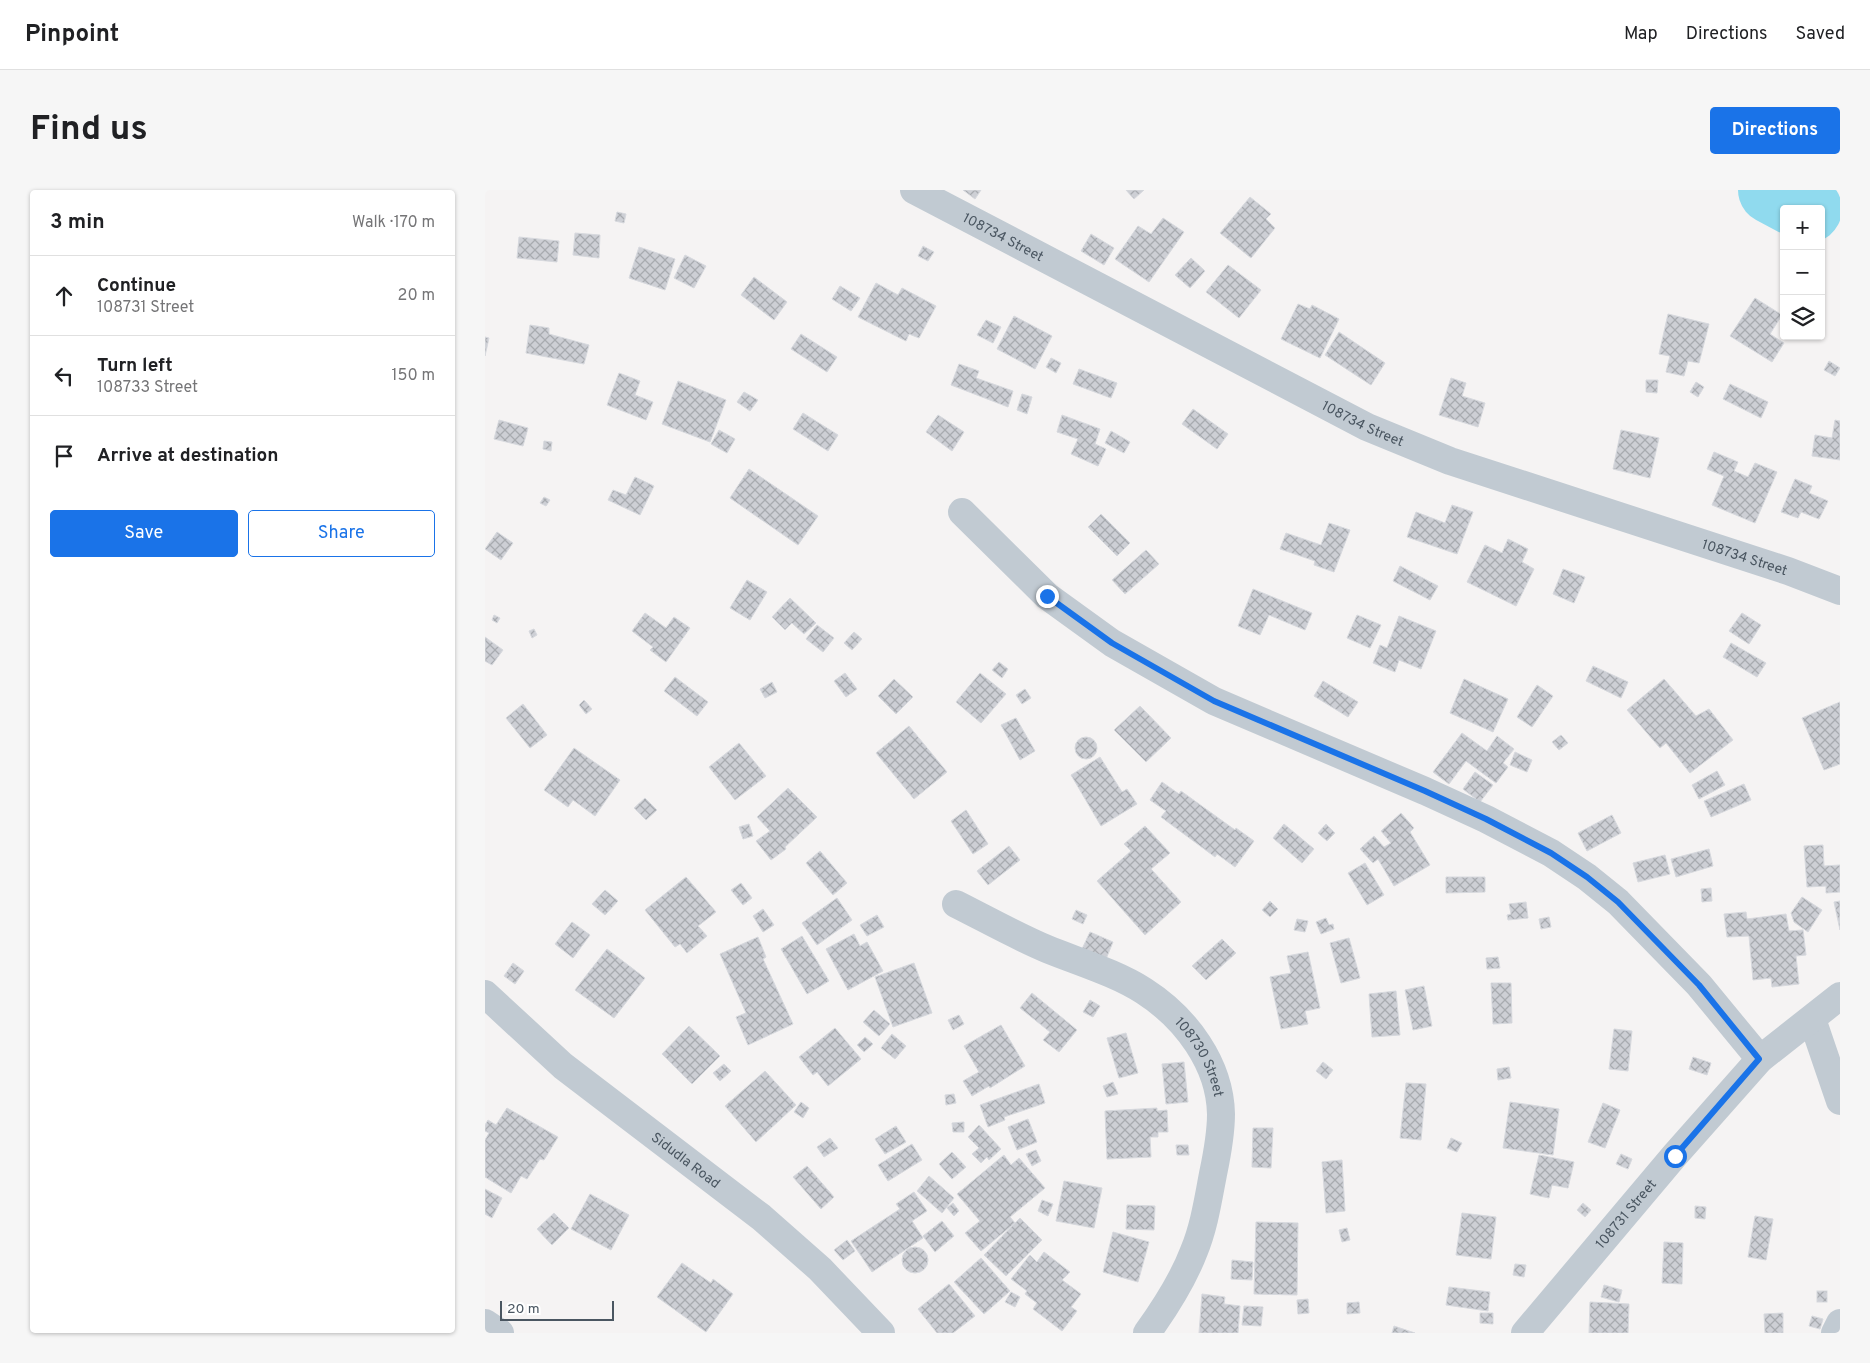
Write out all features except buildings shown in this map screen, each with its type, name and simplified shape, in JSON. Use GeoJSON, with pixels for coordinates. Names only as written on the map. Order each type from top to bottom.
{"type":"FeatureCollection","features":[{"type":"Feature","properties":{"kind":"street","name":"108734 Street"},"geometry":{"type":"LineString","coordinates":[[914,190],[1367,427],[1450,461],[1787,570],[1840,591]]}},
{"type":"Feature","properties":{"kind":"street"},"geometry":{"type":"LineString","coordinates":[[962,512],[1047,596],[1112,643],[1214,701],[1486,819],[1551,853],[1587,877],[1618,902],[1692,978],[1759,1059]]}},
{"type":"Feature","properties":{"kind":"street","name":"108730 Street"},"geometry":{"type":"LineString","coordinates":[[955,904],[1044,948],[1110,974],[1144,991],[1181,1020],[1206,1057],[1217,1086],[1221,1114],[1219,1142],[1204,1220],[1194,1252],[1166,1306],[1147,1333]]}},
{"type":"Feature","properties":{"kind":"street","name":"Sidudla Road"},"geometry":{"type":"LineString","coordinates":[[485,994],[563,1066],[761,1217],[819,1269],[881,1333]]}},
{"type":"Feature","properties":{"kind":"street","name":"108731 Street"},"geometry":{"type":"LineString","coordinates":[[1525,1333],[1759,1059],[1840,996]]}},
{"type":"Feature","properties":{"kind":"street"},"geometry":{"type":"LineString","coordinates":[[1812,1019],[1840,1101]]}},
{"type":"Feature","properties":{"kind":"street"},"geometry":{"type":"LineString","coordinates":[[485,1323],[500,1333]]}},
{"type":"Feature","properties":{"kind":"street"},"geometry":{"type":"LineString","coordinates":[[1835,1333],[1840,1324]]}},
{"type":"Feature","properties":{"kind":"waterway"},"geometry":{"type":"LineString","coordinates":[[1772,190],[1800,205]]}},
{"type":"Feature","properties":{"kind":"route"},"geometry":{"type":"LineString","coordinates":[[1047,596],[1112,643],[1214,701],[1486,819],[1551,853],[1587,877],[1618,902],[1699,985],[1759,1059],[1675,1156]]}}]}
